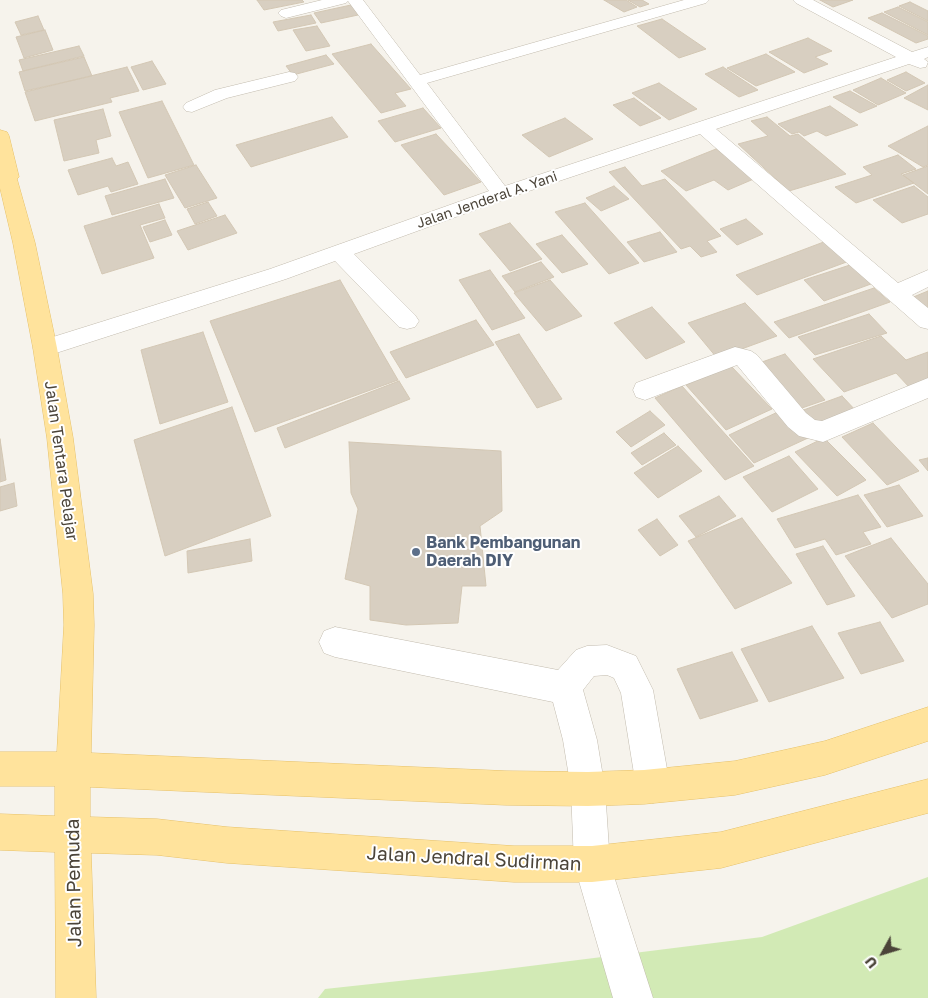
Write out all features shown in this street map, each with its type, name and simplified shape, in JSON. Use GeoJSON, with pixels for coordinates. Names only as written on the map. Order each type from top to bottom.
{"type":"FeatureCollection","features":[{"type":"Feature","properties":{"kind":"main road"},"geometry":{"type":"LineString","coordinates":[[0,136],[14,200]]}},
{"type":"Feature","properties":{"kind":"main road","name":"Jalan Tentara Pelajar"},"geometry":{"type":"LineString","coordinates":[[0,158],[14,200],[45,348],[60,438],[78,594],[74,769]]}},
{"type":"Feature","properties":{"kind":"main road"},"geometry":{"type":"LineString","coordinates":[[0,769],[74,769],[437,786],[588,789],[653,786],[735,778],[825,758],[928,724]]}},
{"type":"Feature","properties":{"kind":"main road","name":"Jalan Pemuda"},"geometry":{"type":"LineString","coordinates":[[74,769],[73,835],[76,998]]}},
{"type":"Feature","properties":{"kind":"main road","name":"Jalan Jendral Sudirman"},"geometry":{"type":"LineString","coordinates":[[0,832],[157,837],[227,845],[514,864],[592,864],[721,850],[928,796]]}},
{"type":"Feature","properties":{"kind":"street"},"geometry":{"type":"LineString","coordinates":[[286,13],[341,0]]}},
{"type":"Feature","properties":{"kind":"street"},"geometry":{"type":"LineString","coordinates":[[355,0],[501,194]]}},
{"type":"Feature","properties":{"kind":"street"},"geometry":{"type":"LineString","coordinates":[[416,81],[701,0]]}},
{"type":"Feature","properties":{"kind":"street"},"geometry":{"type":"LineString","coordinates":[[801,0],[922,59]]}},
{"type":"Feature","properties":{"kind":"street","name":"Jalan Jenderal A. Yani"},"geometry":{"type":"LineString","coordinates":[[45,348],[278,274],[501,194],[703,127],[922,59]]}},
{"type":"Feature","properties":{"kind":"street"},"geometry":{"type":"LineString","coordinates":[[192,107],[221,94],[289,77]]}},
{"type":"Feature","properties":{"kind":"street"},"geometry":{"type":"LineString","coordinates":[[703,127],[928,321]]}},
{"type":"Feature","properties":{"kind":"street"},"geometry":{"type":"LineString","coordinates":[[339,252],[407,320]]}},
{"type":"Feature","properties":{"kind":"street"},"geometry":{"type":"LineString","coordinates":[[896,293],[928,278]]}},
{"type":"Feature","properties":{"kind":"street"},"geometry":{"type":"LineString","coordinates":[[645,390],[725,359],[743,357],[797,420],[808,429],[823,432],[928,388]]}},
{"type":"Feature","properties":{"kind":"street"},"geometry":{"type":"LineString","coordinates":[[335,642],[566,688]]}},
{"type":"Feature","properties":{"kind":"street"},"geometry":{"type":"LineString","coordinates":[[633,998],[592,864],[588,789],[580,740],[566,688],[572,677],[587,661],[607,660],[625,667],[637,690],[653,786]]}},
{"type":"Feature","properties":{"kind":"green space"},"geometry":{"type":"Polygon","coordinates":[[[928,877],[928,998],[318,998],[325,989],[482,972],[762,937],[928,877]]]}},
{"type":"Feature","properties":{"kind":"building"},"geometry":{"type":"Polygon","coordinates":[[[257,0],[302,0],[304,2],[264,10],[257,0]]]}},
{"type":"Feature","properties":{"kind":"building"},"geometry":{"type":"Polygon","coordinates":[[[604,0],[626,0],[637,7],[624,12],[604,0]]]}},
{"type":"Feature","properties":{"kind":"building"},"geometry":{"type":"Polygon","coordinates":[[[628,0],[642,0],[649,4],[640,7],[628,0]]]}},
{"type":"Feature","properties":{"kind":"building"},"geometry":{"type":"Polygon","coordinates":[[[820,0],[853,0],[833,7],[820,0]]]}},
{"type":"Feature","properties":{"kind":"building"},"geometry":{"type":"Polygon","coordinates":[[[910,2],[928,11],[928,21],[899,6],[910,2]]]}},
{"type":"Feature","properties":{"kind":"building"},"geometry":{"type":"Polygon","coordinates":[[[351,5],[358,15],[321,23],[314,13],[351,5]]]}},
{"type":"Feature","properties":{"kind":"building"},"geometry":{"type":"Polygon","coordinates":[[[898,7],[928,22],[928,35],[884,12],[898,7]]]}},
{"type":"Feature","properties":{"kind":"building"},"geometry":{"type":"Polygon","coordinates":[[[882,13],[928,36],[928,39],[916,43],[868,18],[882,13]]]}},
{"type":"Feature","properties":{"kind":"building"},"geometry":{"type":"Polygon","coordinates":[[[311,15],[316,23],[278,31],[273,22],[311,15]]]}},
{"type":"Feature","properties":{"kind":"building"},"geometry":{"type":"Polygon","coordinates":[[[38,16],[44,30],[21,35],[15,22],[38,16]]]}},
{"type":"Feature","properties":{"kind":"building"},"geometry":{"type":"Polygon","coordinates":[[[662,19],[706,49],[679,58],[637,26],[662,19]]]}},
{"type":"Feature","properties":{"kind":"building"},"geometry":{"type":"Polygon","coordinates":[[[317,26],[330,46],[306,51],[293,30],[317,26]]]}},
{"type":"Feature","properties":{"kind":"building"},"geometry":{"type":"Polygon","coordinates":[[[45,30],[53,50],[24,58],[16,37],[45,30]]]}},
{"type":"Feature","properties":{"kind":"building"},"geometry":{"type":"Polygon","coordinates":[[[808,38],[832,51],[815,57],[828,64],[804,73],[769,52],[808,38]]]}},
{"type":"Feature","properties":{"kind":"building"},"geometry":{"type":"Polygon","coordinates":[[[371,44],[411,89],[395,93],[406,106],[381,113],[332,54],[371,44]]]}},
{"type":"Feature","properties":{"kind":"building"},"geometry":{"type":"Polygon","coordinates":[[[79,46],[84,56],[23,71],[19,60],[79,46]]]}},
{"type":"Feature","properties":{"kind":"building"},"geometry":{"type":"Polygon","coordinates":[[[766,54],[795,72],[756,86],[727,68],[766,54]]]}},
{"type":"Feature","properties":{"kind":"building"},"geometry":{"type":"Polygon","coordinates":[[[326,55],[334,64],[293,75],[286,66],[326,55]]]}},
{"type":"Feature","properties":{"kind":"building"},"geometry":{"type":"Polygon","coordinates":[[[84,57],[92,76],[25,91],[19,72],[84,57]]]}},
{"type":"Feature","properties":{"kind":"building"},"geometry":{"type":"Polygon","coordinates":[[[152,61],[166,84],[143,90],[131,67],[152,61]]]}},
{"type":"Feature","properties":{"kind":"building"},"geometry":{"type":"Polygon","coordinates":[[[127,67],[139,91],[110,98],[112,102],[35,121],[25,92],[127,67]]]}},
{"type":"Feature","properties":{"kind":"building"},"geometry":{"type":"Polygon","coordinates":[[[723,67],[758,90],[739,97],[705,74],[723,67]]]}},
{"type":"Feature","properties":{"kind":"building"},"geometry":{"type":"Polygon","coordinates":[[[906,72],[925,83],[906,91],[887,80],[906,72]]]}},
{"type":"Feature","properties":{"kind":"building"},"geometry":{"type":"Polygon","coordinates":[[[881,78],[906,93],[878,105],[853,90],[881,78]]]}},
{"type":"Feature","properties":{"kind":"building"},"geometry":{"type":"Polygon","coordinates":[[[659,83],[697,109],[669,120],[632,93],[659,83]]]}},
{"type":"Feature","properties":{"kind":"building"},"geometry":{"type":"Polygon","coordinates":[[[928,85],[928,110],[904,98],[928,85]]]}},
{"type":"Feature","properties":{"kind":"building"},"geometry":{"type":"Polygon","coordinates":[[[850,91],[877,106],[860,113],[833,97],[850,91]]]}},
{"type":"Feature","properties":{"kind":"building"},"geometry":{"type":"Polygon","coordinates":[[[634,98],[661,118],[640,126],[613,105],[634,98]]]}},
{"type":"Feature","properties":{"kind":"building"},"geometry":{"type":"Polygon","coordinates":[[[162,101],[194,165],[148,178],[119,112],[162,101]]]}},
{"type":"Feature","properties":{"kind":"building"},"geometry":{"type":"Polygon","coordinates":[[[830,106],[858,125],[826,136],[817,131],[804,136],[799,132],[792,134],[778,124],[830,106]]]}},
{"type":"Feature","properties":{"kind":"building"},"geometry":{"type":"Polygon","coordinates":[[[423,108],[441,128],[395,142],[378,121],[423,108]]]}},
{"type":"Feature","properties":{"kind":"building"},"geometry":{"type":"Polygon","coordinates":[[[103,109],[111,136],[96,140],[99,153],[64,161],[54,120],[103,109]]]}},
{"type":"Feature","properties":{"kind":"building"},"geometry":{"type":"Polygon","coordinates":[[[332,117],[348,137],[251,167],[236,145],[332,117]]]}},
{"type":"Feature","properties":{"kind":"building"},"geometry":{"type":"Polygon","coordinates":[[[767,117],[790,136],[798,134],[846,174],[789,191],[738,144],[768,136],[751,121],[767,117]]]}},
{"type":"Feature","properties":{"kind":"building"},"geometry":{"type":"Polygon","coordinates":[[[565,118],[593,139],[549,157],[522,135],[565,118]]]}},
{"type":"Feature","properties":{"kind":"building"},"geometry":{"type":"Polygon","coordinates":[[[928,126],[928,165],[923,167],[888,146],[928,126]]]}},
{"type":"Feature","properties":{"kind":"building"},"geometry":{"type":"Polygon","coordinates":[[[436,134],[481,182],[444,195],[401,145],[436,134]]]}},
{"type":"Feature","properties":{"kind":"building"},"geometry":{"type":"Polygon","coordinates":[[[716,149],[756,178],[728,190],[714,180],[686,191],[661,171],[716,149]]]}},
{"type":"Feature","properties":{"kind":"building"},"geometry":{"type":"Polygon","coordinates":[[[898,155],[916,169],[901,174],[914,183],[856,203],[835,187],[872,175],[863,167],[898,155]]]}},
{"type":"Feature","properties":{"kind":"building"},"geometry":{"type":"Polygon","coordinates":[[[112,158],[116,166],[128,162],[138,184],[111,192],[108,186],[78,195],[68,170],[112,158]]]}},
{"type":"Feature","properties":{"kind":"building"},"geometry":{"type":"Polygon","coordinates":[[[196,165],[217,198],[185,208],[165,175],[196,165]]]}},
{"type":"Feature","properties":{"kind":"building"},"geometry":{"type":"Polygon","coordinates":[[[928,166],[928,194],[903,175],[928,166]]]}},
{"type":"Feature","properties":{"kind":"building"},"geometry":{"type":"Polygon","coordinates":[[[625,167],[642,186],[665,179],[721,236],[707,241],[717,252],[701,257],[690,246],[681,249],[609,172],[625,167]]]}},
{"type":"Feature","properties":{"kind":"building"},"geometry":{"type":"Polygon","coordinates":[[[165,179],[174,198],[112,215],[105,196],[165,179]]]}},
{"type":"Feature","properties":{"kind":"building"},"geometry":{"type":"Polygon","coordinates":[[[614,186],[629,199],[601,211],[586,198],[614,186]]]}},
{"type":"Feature","properties":{"kind":"building"},"geometry":{"type":"Polygon","coordinates":[[[914,186],[928,197],[928,214],[902,223],[873,200],[914,186]]]}},
{"type":"Feature","properties":{"kind":"building"},"geometry":{"type":"Polygon","coordinates":[[[208,202],[217,216],[195,224],[187,209],[208,202]]]}},
{"type":"Feature","properties":{"kind":"building"},"geometry":{"type":"Polygon","coordinates":[[[585,203],[639,263],[609,274],[555,212],[585,203]]]}},
{"type":"Feature","properties":{"kind":"building"},"geometry":{"type":"Polygon","coordinates":[[[159,204],[165,218],[140,225],[154,258],[102,274],[84,226],[159,204]]]}},
{"type":"Feature","properties":{"kind":"building"},"geometry":{"type":"Polygon","coordinates":[[[225,215],[237,233],[188,250],[177,231],[225,215]]]}},
{"type":"Feature","properties":{"kind":"building"},"geometry":{"type":"Polygon","coordinates":[[[746,219],[763,234],[737,245],[720,229],[746,219]]]}},
{"type":"Feature","properties":{"kind":"building"},"geometry":{"type":"Polygon","coordinates":[[[165,220],[172,235],[150,242],[143,227],[165,220]]]}},
{"type":"Feature","properties":{"kind":"building"},"geometry":{"type":"Polygon","coordinates":[[[510,223],[542,259],[510,271],[479,234],[510,223]]]}},
{"type":"Feature","properties":{"kind":"building"},"geometry":{"type":"Polygon","coordinates":[[[660,232],[677,252],[644,262],[627,242],[660,232]]]}},
{"type":"Feature","properties":{"kind":"building"},"geometry":{"type":"Polygon","coordinates":[[[562,235],[588,264],[562,273],[536,244],[562,235]]]}},
{"type":"Feature","properties":{"kind":"building"},"geometry":{"type":"Polygon","coordinates":[[[829,240],[852,260],[757,295],[736,275],[829,240]]]}},
{"type":"Feature","properties":{"kind":"building"},"geometry":{"type":"Polygon","coordinates":[[[541,262],[554,277],[515,292],[502,276],[541,262]]]}},
{"type":"Feature","properties":{"kind":"building"},"geometry":{"type":"Polygon","coordinates":[[[850,265],[871,284],[824,301],[804,280],[850,265]]]}},
{"type":"Feature","properties":{"kind":"building"},"geometry":{"type":"Polygon","coordinates":[[[490,270],[525,318],[492,330],[459,280],[490,270]]]}},
{"type":"Feature","properties":{"kind":"building"},"geometry":{"type":"Polygon","coordinates":[[[340,280],[398,380],[255,432],[210,321],[340,280]]]}},
{"type":"Feature","properties":{"kind":"building"},"geometry":{"type":"Polygon","coordinates":[[[550,280],[582,316],[546,331],[514,293],[550,280]]]}},
{"type":"Feature","properties":{"kind":"building"},"geometry":{"type":"Polygon","coordinates":[[[874,288],[890,302],[789,338],[774,322],[874,288]]]}},
{"type":"Feature","properties":{"kind":"building"},"geometry":{"type":"Polygon","coordinates":[[[928,291],[928,312],[911,298],[928,291]]]}},
{"type":"Feature","properties":{"kind":"building"},"geometry":{"type":"Polygon","coordinates":[[[745,303],[777,336],[717,358],[688,323],[745,303]]]}},
{"type":"Feature","properties":{"kind":"building"},"geometry":{"type":"Polygon","coordinates":[[[652,307],[685,342],[646,359],[614,323],[652,307]]]}},
{"type":"Feature","properties":{"kind":"building"},"geometry":{"type":"Polygon","coordinates":[[[869,314],[887,333],[815,355],[798,337],[869,314]]]}},
{"type":"Feature","properties":{"kind":"building"},"geometry":{"type":"Polygon","coordinates":[[[476,320],[494,345],[406,378],[390,352],[476,320]]]}},
{"type":"Feature","properties":{"kind":"building"},"geometry":{"type":"Polygon","coordinates":[[[203,332],[228,402],[160,424],[141,350],[203,332]]]}},
{"type":"Feature","properties":{"kind":"building"},"geometry":{"type":"Polygon","coordinates":[[[519,334],[562,399],[537,408],[495,342],[519,334]]]}},
{"type":"Feature","properties":{"kind":"building"},"geometry":{"type":"Polygon","coordinates":[[[881,336],[906,360],[928,352],[928,382],[910,388],[896,373],[844,392],[813,359],[881,336]]]}},
{"type":"Feature","properties":{"kind":"building"},"geometry":{"type":"Polygon","coordinates":[[[785,354],[825,400],[799,409],[759,363],[785,354]]]}},
{"type":"Feature","properties":{"kind":"building"},"geometry":{"type":"Polygon","coordinates":[[[731,366],[772,409],[726,430],[686,385],[731,366]]]}},
{"type":"Feature","properties":{"kind":"building"},"geometry":{"type":"Polygon","coordinates":[[[399,381],[410,399],[285,448],[277,428],[399,381]]]}},
{"type":"Feature","properties":{"kind":"building"},"geometry":{"type":"Polygon","coordinates":[[[682,386],[754,466],[725,480],[655,398],[682,386]]]}},
{"type":"Feature","properties":{"kind":"building"},"geometry":{"type":"Polygon","coordinates":[[[842,396],[858,413],[813,430],[798,412],[842,396]]]}},
{"type":"Feature","properties":{"kind":"building"},"geometry":{"type":"Polygon","coordinates":[[[232,407],[271,516],[165,556],[134,440],[232,407]]]}},
{"type":"Feature","properties":{"kind":"building"},"geometry":{"type":"Polygon","coordinates":[[[782,410],[808,438],[754,463],[729,435],[782,410]]]}},
{"type":"Feature","properties":{"kind":"building"},"geometry":{"type":"Polygon","coordinates":[[[650,411],[665,425],[631,447],[616,432],[650,411]]]}},
{"type":"Feature","properties":{"kind":"building"},"geometry":{"type":"Polygon","coordinates":[[[873,423],[919,471],[887,485],[842,437],[873,423]]]}},
{"type":"Feature","properties":{"kind":"building"},"geometry":{"type":"Polygon","coordinates":[[[664,433],[676,445],[642,465],[631,453],[664,433]]]}},
{"type":"Feature","properties":{"kind":"building"},"geometry":{"type":"Polygon","coordinates":[[[824,438],[866,480],[837,496],[795,452],[824,438]]]}},
{"type":"Feature","properties":{"kind":"building"},"geometry":{"type":"Polygon","coordinates":[[[0,439],[6,480],[0,482],[0,439]]]}},
{"type":"Feature","properties":{"kind":"building","name":"Bank Pembangunan Daerah DIY"},"geometry":{"type":"Polygon","coordinates":[[[349,442],[501,451],[502,511],[480,526],[486,586],[462,586],[458,623],[406,625],[370,620],[370,586],[345,579],[358,509],[351,493],[349,442]]]}},
{"type":"Feature","properties":{"kind":"building"},"geometry":{"type":"Polygon","coordinates":[[[678,446],[702,471],[658,498],[634,473],[678,446]]]}},
{"type":"Feature","properties":{"kind":"building"},"geometry":{"type":"Polygon","coordinates":[[[789,456],[818,489],[772,512],[743,477],[789,456]]]}},
{"type":"Feature","properties":{"kind":"building"},"geometry":{"type":"Polygon","coordinates":[[[928,458],[928,471],[919,460],[928,458]]]}},
{"type":"Feature","properties":{"kind":"building"},"geometry":{"type":"Polygon","coordinates":[[[14,483],[17,506],[0,511],[0,487],[14,483]]]}},
{"type":"Feature","properties":{"kind":"building"},"geometry":{"type":"Polygon","coordinates":[[[899,485],[923,516],[887,527],[864,495],[899,485]]]}},
{"type":"Feature","properties":{"kind":"building"},"geometry":{"type":"Polygon","coordinates":[[[858,495],[881,527],[863,532],[871,544],[836,555],[825,539],[795,548],[777,519],[858,495]]]}},
{"type":"Feature","properties":{"kind":"building"},"geometry":{"type":"Polygon","coordinates":[[[719,496],[736,516],[696,537],[679,516],[719,496]]]}},
{"type":"Feature","properties":{"kind":"building"},"geometry":{"type":"Polygon","coordinates":[[[742,518],[792,583],[735,609],[688,541],[742,518]]]}},
{"type":"Feature","properties":{"kind":"building"},"geometry":{"type":"Polygon","coordinates":[[[657,519],[678,545],[660,556],[638,530],[657,519]]]}},
{"type":"Feature","properties":{"kind":"building"},"geometry":{"type":"Polygon","coordinates":[[[891,538],[928,584],[928,604],[892,618],[845,556],[891,538]]]}},
{"type":"Feature","properties":{"kind":"building"},"geometry":{"type":"Polygon","coordinates":[[[250,539],[252,561],[188,573],[187,551],[250,539]]]}},
{"type":"Feature","properties":{"kind":"building"},"geometry":{"type":"Polygon","coordinates":[[[823,546],[855,596],[827,605],[796,554],[823,546]]]}},
{"type":"Feature","properties":{"kind":"building"},"geometry":{"type":"Polygon","coordinates":[[[880,622],[904,661],[861,674],[838,633],[880,622]]]}},
{"type":"Feature","properties":{"kind":"building"},"geometry":{"type":"Polygon","coordinates":[[[812,626],[844,678],[769,702],[741,649],[812,626]]]}},
{"type":"Feature","properties":{"kind":"building"},"geometry":{"type":"Polygon","coordinates":[[[732,652],[758,701],[700,719],[677,669],[732,652]]]}},
{"type":"Feature","properties":{"kind":"place","name":"Bank Pembangunan Daerah DIY"},"geometry":{"type":"Point","coordinates":[416,552]}}]}
